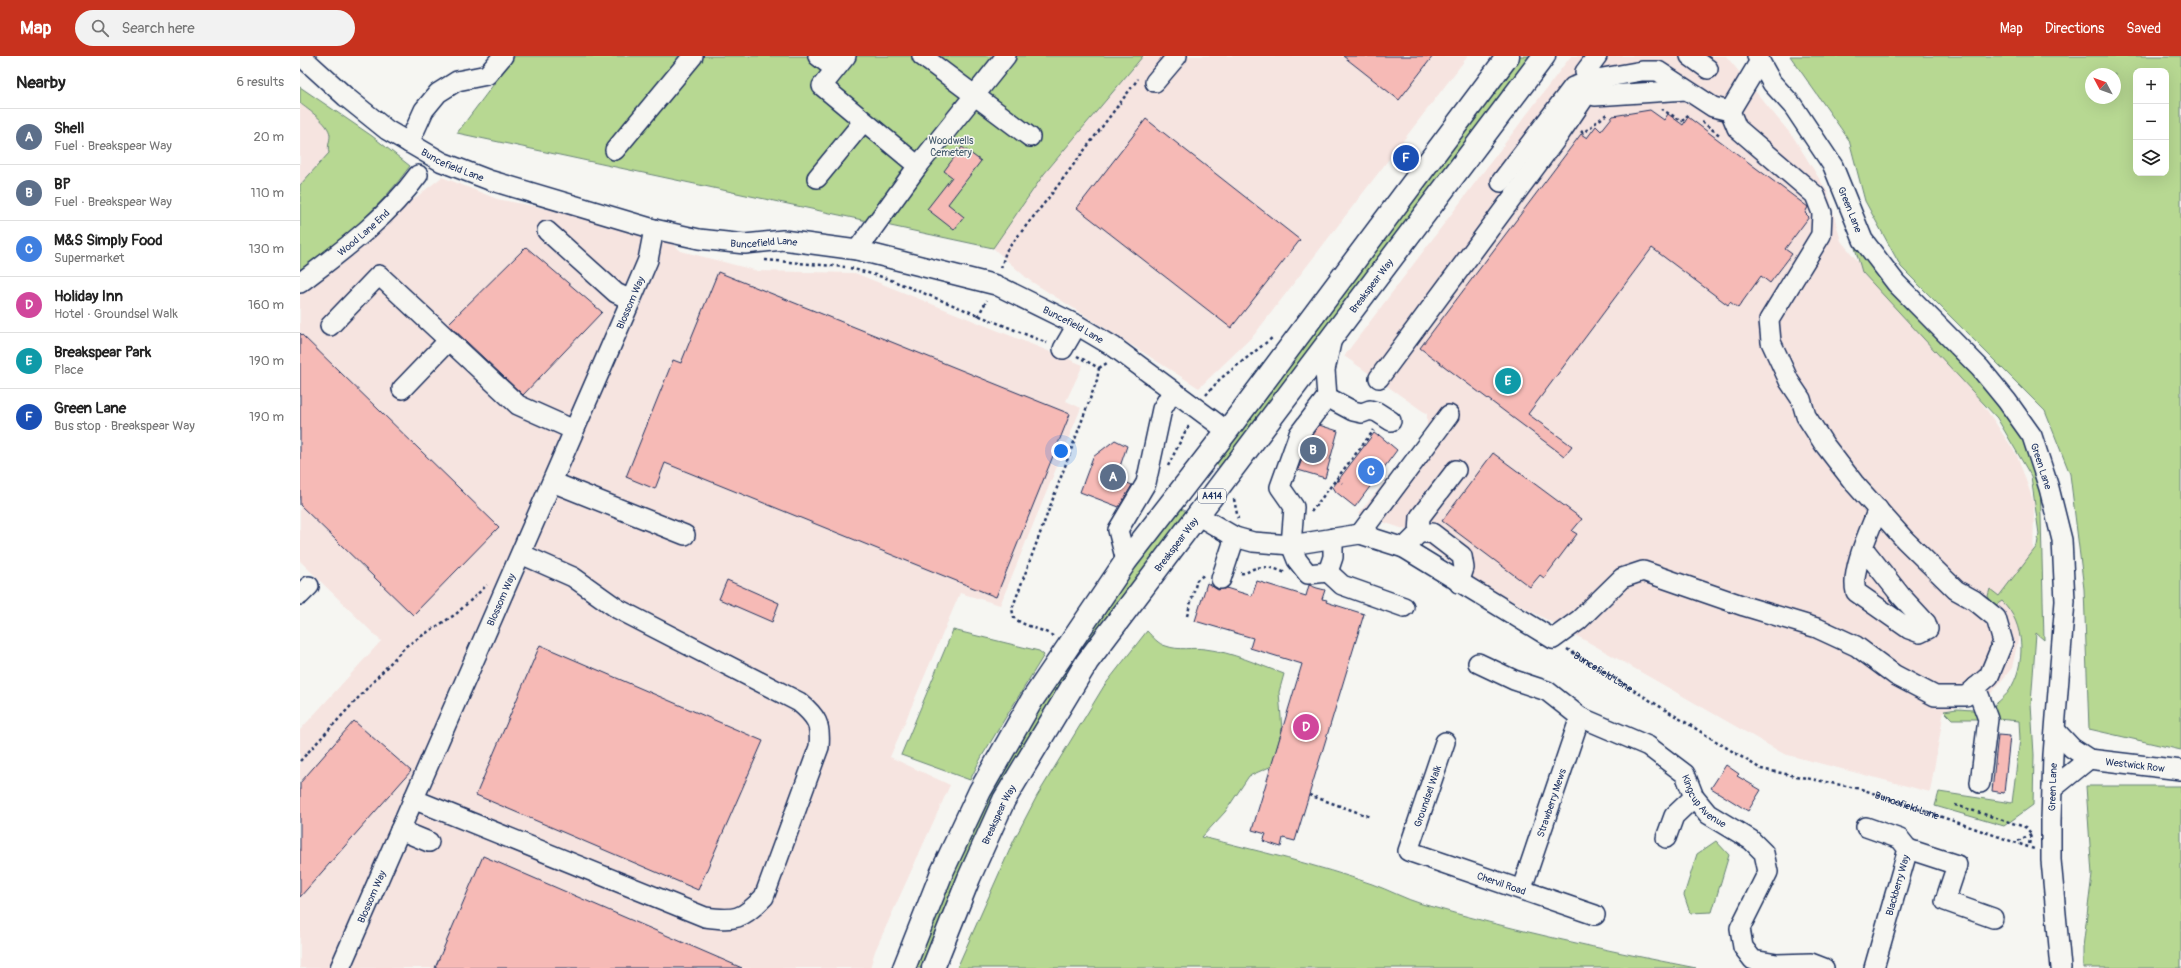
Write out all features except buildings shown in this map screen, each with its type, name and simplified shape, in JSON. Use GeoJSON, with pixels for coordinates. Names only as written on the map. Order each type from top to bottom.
{"type":"FeatureCollection","features":[{"type":"Feature","properties":{"kind":"main road","name":"A414"},"geometry":{"type":"LineString","coordinates":[[904,968],[942,872],[980,790],[1032,700],[1126,561],[1227,431],[1508,56]]}},
{"type":"Feature","properties":{"kind":"main road","name":"Breakspear Way"},"geometry":{"type":"LineString","coordinates":[[933,968],[969,878],[1004,800],[1087,662],[1544,56]]}},
{"type":"Feature","properties":{"kind":"street","name":"Buncefield Lane"},"geometry":{"type":"LineString","coordinates":[[301,56],[387,130],[442,162],[490,180],[654,229],[699,239],[745,244],[783,240],[857,250],[996,285],[1077,325],[1144,368],[1172,392],[1227,431]]}},
{"type":"Feature","properties":{"kind":"street"},"geometry":{"type":"LineString","coordinates":[[409,143],[424,110],[438,93],[457,81],[487,75],[503,56]]}},
{"type":"Feature","properties":{"kind":"street"},"geometry":{"type":"LineString","coordinates":[[615,150],[693,56]]}},
{"type":"Feature","properties":{"kind":"street"},"geometry":{"type":"LineString","coordinates":[[818,56],[840,62],[822,86],[863,122],[918,166]]}},
{"type":"Feature","properties":{"kind":"street"},"geometry":{"type":"LineString","coordinates":[[922,56],[1030,137]]}},
{"type":"Feature","properties":{"kind":"street"},"geometry":{"type":"LineString","coordinates":[[857,250],[918,166],[973,95],[1006,56]]}},
{"type":"Feature","properties":{"kind":"street"},"geometry":{"type":"LineString","coordinates":[[1148,78],[1177,56]]}},
{"type":"Feature","properties":{"kind":"street"},"geometry":{"type":"LineString","coordinates":[[1597,56],[1586,72],[1593,86],[1595,96],[1686,90],[1713,107],[1730,111]]}},
{"type":"Feature","properties":{"kind":"street"},"geometry":{"type":"LineString","coordinates":[[1690,56],[1708,69]]}},
{"type":"Feature","properties":{"kind":"street"},"geometry":{"type":"LineString","coordinates":[[1730,111],[1759,58]]}},
{"type":"Feature","properties":{"kind":"street","name":"Green Lane"},"geometry":{"type":"LineString","coordinates":[[1759,58],[1772,83],[1793,106],[1833,166],[1863,240],[1896,283],[1980,368],[2007,401],[2032,436],[2049,488],[2062,540],[2065,602],[2052,789],[2051,860],[2061,968]]}},
{"type":"Feature","properties":{"kind":"street"},"geometry":{"type":"LineString","coordinates":[[1501,182],[1567,93],[1573,87],[1593,86]]}},
{"type":"Feature","properties":{"kind":"street"},"geometry":{"type":"LineString","coordinates":[[1379,378],[1559,135],[1593,86]]}},
{"type":"Feature","properties":{"kind":"street"},"geometry":{"type":"LineString","coordinates":[[1197,515],[1238,538],[1253,542],[1291,544],[1360,534],[1404,548],[1459,583],[1553,639],[1580,620],[1622,578],[1643,570],[1744,606],[1817,628],[1856,646],[1895,675],[1935,696],[1966,696],[1988,676],[2003,642],[1996,618],[1974,600],[1956,590],[1905,540],[1854,483],[1824,444],[1806,416],[1801,399],[1789,381],[1770,342],[1768,320],[1821,235],[1822,213],[1815,195],[1737,128],[1730,111]]}},
{"type":"Feature","properties":{"kind":"street"},"geometry":{"type":"LineString","coordinates":[[817,178],[863,122]]}},
{"type":"Feature","properties":{"kind":"street","name":"Wood Lane End"},"geometry":{"type":"LineString","coordinates":[[300,283],[356,241],[396,203],[418,175]]}},
{"type":"Feature","properties":{"kind":"street","name":"Blossom Way"},"geometry":{"type":"LineString","coordinates":[[340,968],[648,260],[654,229]]}},
{"type":"Feature","properties":{"kind":"street"},"geometry":{"type":"LineString","coordinates":[[547,231],[616,293],[631,300]]}},
{"type":"Feature","properties":{"kind":"street"},"geometry":{"type":"LineString","coordinates":[[330,326],[379,275],[518,405],[574,430]]}},
{"type":"Feature","properties":{"kind":"street"},"geometry":{"type":"LineString","coordinates":[[1063,349],[1077,325]]}},
{"type":"Feature","properties":{"kind":"street"},"geometry":{"type":"LineString","coordinates":[[1334,333],[1325,370],[1327,397],[1299,434],[1280,487],[1294,507],[1291,544],[1297,560],[1308,574],[1328,572],[1342,584],[1404,607]]}},
{"type":"Feature","properties":{"kind":"street"},"geometry":{"type":"LineString","coordinates":[[402,389],[449,340]]}},
{"type":"Feature","properties":{"kind":"street"},"geometry":{"type":"LineString","coordinates":[[1126,561],[1118,530],[1146,483],[1162,409],[1172,392]]}},
{"type":"Feature","properties":{"kind":"street"},"geometry":{"type":"LineString","coordinates":[[1327,397],[1354,411],[1362,413],[1370,410],[1377,412],[1391,421]]}},
{"type":"Feature","properties":{"kind":"street"},"geometry":{"type":"LineString","coordinates":[[1360,534],[1449,414]]}},
{"type":"Feature","properties":{"kind":"street"},"geometry":{"type":"LineString","coordinates":[[1404,548],[1419,533],[1420,517],[1456,470]]}},
{"type":"Feature","properties":{"kind":"street"},"geometry":{"type":"LineString","coordinates":[[552,482],[685,535]]}},
{"type":"Feature","properties":{"kind":"street"},"geometry":{"type":"LineString","coordinates":[[1863,548],[1878,509]]}},
{"type":"Feature","properties":{"kind":"street"},"geometry":{"type":"LineString","coordinates":[[1419,533],[1432,533],[1462,556],[1464,568],[1459,583]]}},
{"type":"Feature","properties":{"kind":"street"},"geometry":{"type":"LineString","coordinates":[[1221,579],[1238,538]]}},
{"type":"Feature","properties":{"kind":"street"},"geometry":{"type":"LineString","coordinates":[[1328,572],[1333,558],[1333,538]]}},
{"type":"Feature","properties":{"kind":"street"},"geometry":{"type":"LineString","coordinates":[[413,800],[705,917],[726,920],[748,913],[764,897],[819,747],[820,729],[812,713],[799,702],[618,609],[573,577],[521,554]]}},
{"type":"Feature","properties":{"kind":"street","name":"Kingcup Avenue"},"geometry":{"type":"LineString","coordinates":[[1478,663],[1514,680],[1547,691],[1580,717],[1648,746],[1685,774],[1694,797],[1708,814],[1751,840],[1764,853],[1768,872],[1740,928],[1743,947],[1753,960],[1777,964],[1811,963],[1824,968]]}},
{"type":"Feature","properties":{"kind":"street"},"geometry":{"type":"LineString","coordinates":[[1976,687],[1988,719],[1980,783]]}},
{"type":"Feature","properties":{"kind":"street","name":"Strawberry Mews"},"geometry":{"type":"LineString","coordinates":[[1522,888],[1580,717]]}},
{"type":"Feature","properties":{"kind":"street","name":"Westwick Row"},"geometry":{"type":"LineString","coordinates":[[2056,731],[2072,748],[2089,759],[2181,770]]}},
{"type":"Feature","properties":{"kind":"street","name":"Groundsel Walk"},"geometry":{"type":"LineString","coordinates":[[1408,851],[1445,742]]}},
{"type":"Feature","properties":{"kind":"street"},"geometry":{"type":"LineString","coordinates":[[2052,789],[2089,759]]}},
{"type":"Feature","properties":{"kind":"street"},"geometry":{"type":"LineString","coordinates":[[1666,838],[1674,816],[1694,797]]}},
{"type":"Feature","properties":{"kind":"street","name":"Blackberry Way"},"geometry":{"type":"LineString","coordinates":[[1866,827],[1900,839],[1908,849],[1874,968]]}},
{"type":"Feature","properties":{"kind":"street"},"geometry":{"type":"LineString","coordinates":[[400,830],[429,842]]}},
{"type":"Feature","properties":{"kind":"street"},"geometry":{"type":"LineString","coordinates":[[1908,849],[1957,864],[1945,901],[1993,918]]}},
{"type":"Feature","properties":{"kind":"street","name":"Chervil Road"},"geometry":{"type":"LineString","coordinates":[[1408,851],[1522,888],[1595,915]]}},
{"type":"Feature","properties":{"kind":"path"},"geometry":{"type":"LineString","coordinates":[[996,285],[1006,251],[1148,78]]}},
{"type":"Feature","properties":{"kind":"path"},"geometry":{"type":"LineString","coordinates":[[1655,107],[1682,121],[1689,112],[1727,140]]}},
{"type":"Feature","properties":{"kind":"path"},"geometry":{"type":"LineString","coordinates":[[1578,130],[1583,133],[1613,110]]}},
{"type":"Feature","properties":{"kind":"path","name":"Buncefield Lane"},"geometry":{"type":"LineString","coordinates":[[760,260],[836,268],[848,267],[886,278],[1063,349],[1098,368]]}},
{"type":"Feature","properties":{"kind":"path"},"geometry":{"type":"LineString","coordinates":[[1056,638],[1042,629],[1021,624],[1014,618],[1012,609],[1097,380],[1098,368],[1111,361]]}},
{"type":"Feature","properties":{"kind":"path"},"geometry":{"type":"LineString","coordinates":[[1310,514],[1376,427],[1368,420],[1370,410]]}},
{"type":"Feature","properties":{"kind":"path"},"geometry":{"type":"LineString","coordinates":[[1166,471],[1186,430],[1196,420]]}},
{"type":"Feature","properties":{"kind":"path"},"geometry":{"type":"LineString","coordinates":[[1337,479],[1342,484]]}},
{"type":"Feature","properties":{"kind":"path"},"geometry":{"type":"LineString","coordinates":[[1234,498],[1238,538]]}},
{"type":"Feature","properties":{"kind":"path"},"geometry":{"type":"LineString","coordinates":[[300,761],[406,646],[456,614],[486,585]]}},
{"type":"Feature","properties":{"kind":"path","name":"Buncefield Lane"},"geometry":{"type":"LineString","coordinates":[[1553,639],[1568,650],[1761,769],[1861,789],[2017,841]]}},
{"type":"Feature","properties":{"kind":"path"},"geometry":{"type":"LineString","coordinates":[[1309,795],[1372,817]]}},
{"type":"Feature","properties":{"kind":"path"},"geometry":{"type":"LineString","coordinates":[[1955,805],[2025,827],[2031,833],[2029,845]]}},
{"type":"Feature","properties":{"kind":"shaded area"},"geometry":{"type":"Polygon","coordinates":[[[1143,56],[1468,56],[1254,335],[1199,388],[1029,280],[993,248],[1044,174],[1143,56]]]}},
{"type":"Feature","properties":{"kind":"shaded area"},"geometry":{"type":"Polygon","coordinates":[[[1571,56],[1726,56],[1794,138],[1828,193],[1841,241],[1899,311],[1974,391],[2017,455],[2034,503],[2033,571],[2012,668],[1988,697],[1944,711],[1930,792],[1784,754],[1590,643],[1475,581],[1407,530],[1358,514],[1427,431],[1427,414],[1344,356],[1571,56]]]}},
{"type":"Feature","properties":{"kind":"shaded area"},"geometry":{"type":"Polygon","coordinates":[[[300,97],[348,138],[300,190],[300,97]]]}},
{"type":"Feature","properties":{"kind":"shaded area"},"geometry":{"type":"Polygon","coordinates":[[[442,177],[497,199],[654,229],[681,251],[758,271],[855,273],[1083,365],[1066,401],[1081,408],[1000,605],[960,593],[890,757],[950,785],[875,951],[870,968],[300,968],[300,730],[381,641],[300,561],[300,288],[442,177]]]}},
{"type":"Feature","properties":{"kind":"green space","name":"Woodwells Cemetery"},"geometry":{"type":"Polygon","coordinates":[[[515,56],[1143,56],[1044,174],[993,248],[457,133],[515,56]]]}},
{"type":"Feature","properties":{"kind":"green space"},"geometry":{"type":"Polygon","coordinates":[[[1518,56],[1531,56],[1221,468],[1214,463],[1518,56]]]}},
{"type":"Feature","properties":{"kind":"green space"},"geometry":{"type":"Polygon","coordinates":[[[1790,56],[2181,56],[2181,750],[2089,729],[2084,589],[2070,474],[2045,411],[1901,267],[1865,201],[1849,140],[1790,56]]]}},
{"type":"Feature","properties":{"kind":"green space"},"geometry":{"type":"Polygon","coordinates":[[[300,87],[372,136],[410,166],[386,196],[359,224],[300,273],[300,185],[329,153],[328,148],[330,135],[329,130],[322,121],[300,103],[300,87]]]}},
{"type":"Feature","properties":{"kind":"green space"},"geometry":{"type":"Polygon","coordinates":[[[1851,234],[1990,383],[2021,431],[2040,475],[2044,640],[2036,633],[2031,704],[2034,755],[2033,805],[2004,826],[1935,806],[1939,792],[2012,803],[2020,739],[2019,721],[1997,719],[1952,719],[1944,711],[1957,709],[1988,711],[2007,694],[2015,681],[2021,657],[2021,645],[2016,621],[2010,610],[2002,601],[1993,607],[1988,596],[1990,589],[1999,596],[2037,546],[2039,534],[2031,476],[1997,418],[1862,272],[1851,234]]]}},
{"type":"Feature","properties":{"kind":"green space"},"geometry":{"type":"Polygon","coordinates":[[[1180,507],[1187,513],[1111,615],[924,968],[912,968],[974,822],[1014,748],[1104,607],[1180,507]]]}},
{"type":"Feature","properties":{"kind":"green space"},"geometry":{"type":"Polygon","coordinates":[[[953,630],[1039,651],[1044,655],[982,756],[970,780],[901,755],[953,630]]]}},
{"type":"Feature","properties":{"kind":"green space"},"geometry":{"type":"Polygon","coordinates":[[[1147,631],[1158,642],[1166,646],[1176,648],[1205,649],[1225,653],[1284,674],[1279,692],[1282,730],[1272,766],[1249,776],[1225,812],[1202,837],[1330,871],[1372,884],[1416,902],[1456,913],[1558,939],[1696,968],[957,968],[1014,840],[1037,796],[1104,686],[1147,631]]]}},
{"type":"Feature","properties":{"kind":"green space"},"geometry":{"type":"Polygon","coordinates":[[[2086,786],[2181,786],[2181,968],[2083,968],[2083,947],[2092,875],[2086,786]]]}},
{"type":"Feature","properties":{"kind":"green space"},"geometry":{"type":"Polygon","coordinates":[[[1716,841],[1729,855],[1712,912],[1690,913],[1684,895],[1697,854],[1716,841]]]}},
{"type":"Feature","properties":{"kind":"place","name":"Green Lane"},"geometry":{"type":"Point","coordinates":[1406,158]}},
{"type":"Feature","properties":{"kind":"place","name":"Breakspear Park"},"geometry":{"type":"Point","coordinates":[1508,381]}},
{"type":"Feature","properties":{"kind":"place","name":"BP"},"geometry":{"type":"Point","coordinates":[1313,450]}},
{"type":"Feature","properties":{"kind":"place","name":"M&S Simply Food"},"geometry":{"type":"Point","coordinates":[1371,471]}},
{"type":"Feature","properties":{"kind":"place","name":"Shell"},"geometry":{"type":"Point","coordinates":[1113,477]}},
{"type":"Feature","properties":{"kind":"place","name":"Holiday Inn"},"geometry":{"type":"Point","coordinates":[1306,727]}}]}
